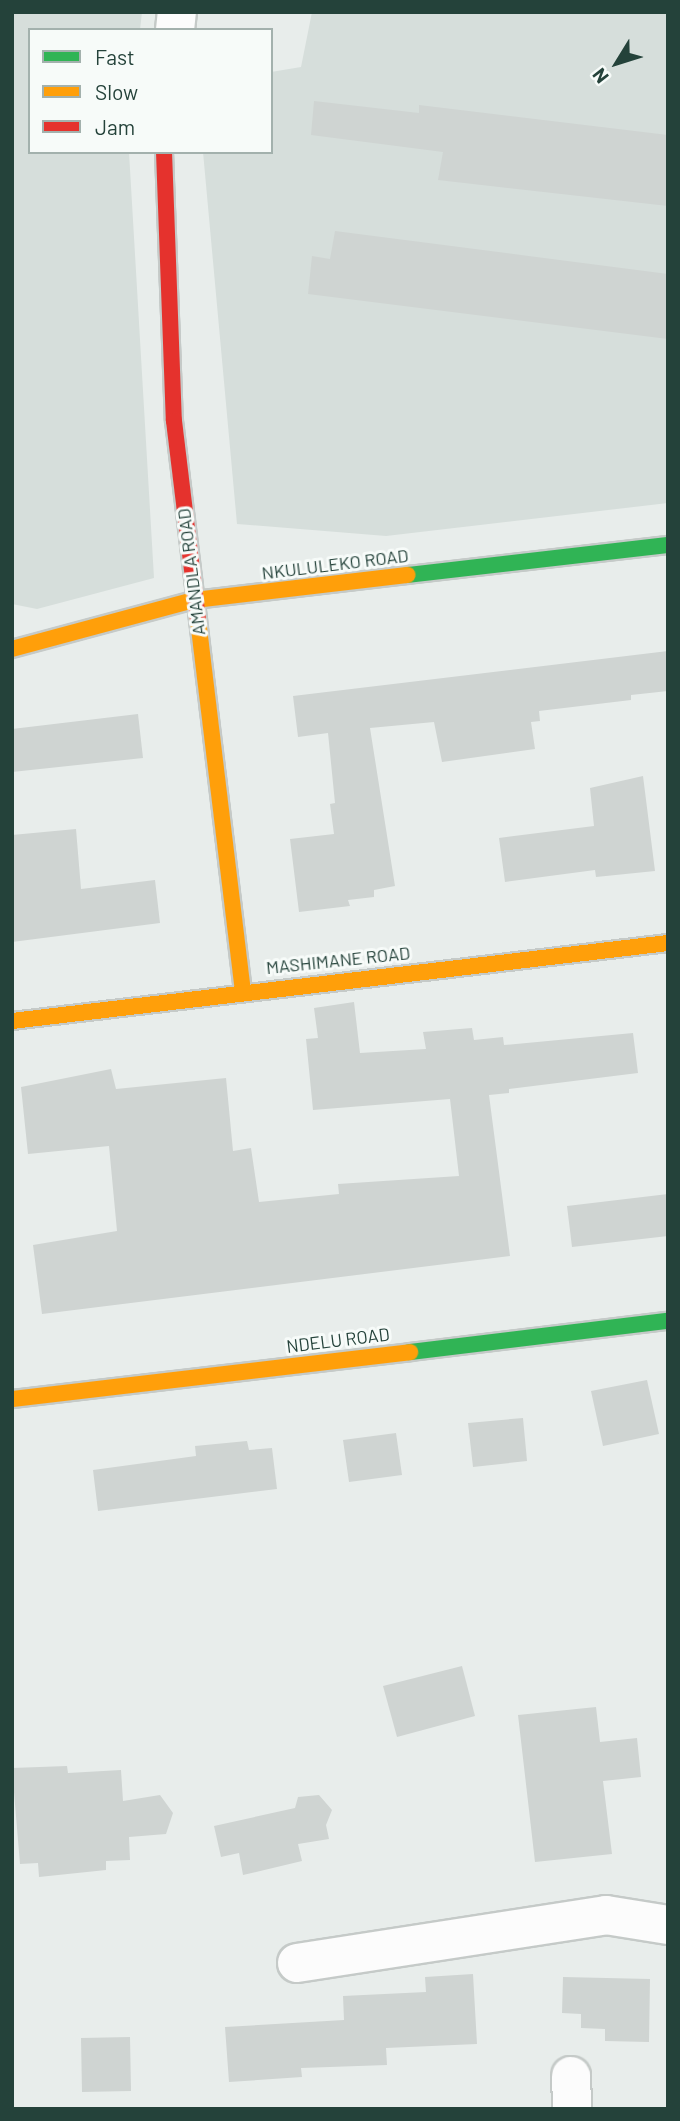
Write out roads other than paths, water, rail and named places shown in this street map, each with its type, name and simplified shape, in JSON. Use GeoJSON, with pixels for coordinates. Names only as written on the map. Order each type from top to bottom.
{"type":"FeatureCollection","features":[{"type":"Feature","properties":{"kind":"street","name":"AMANDLA ROAD"},"geometry":{"type":"LineString","coordinates":[[164,154],[174,421],[243,990]]}},
{"type":"Feature","properties":{"kind":"street","name":"NKULULEKO ROAD"},"geometry":{"type":"LineString","coordinates":[[12,649],[194,600],[668,545]]}},
{"type":"Feature","properties":{"kind":"street","name":"MASHIMANE ROAD"},"geometry":{"type":"LineString","coordinates":[[12,1021],[243,990],[668,943]]}},
{"type":"Feature","properties":{"kind":"street","name":"NDELU ROAD"},"geometry":{"type":"LineString","coordinates":[[12,1399],[668,1321]]}},
{"type":"Feature","properties":{"kind":"street"},"geometry":{"type":"LineString","coordinates":[[297,1963],[606,1915],[668,1926]]}}]}
